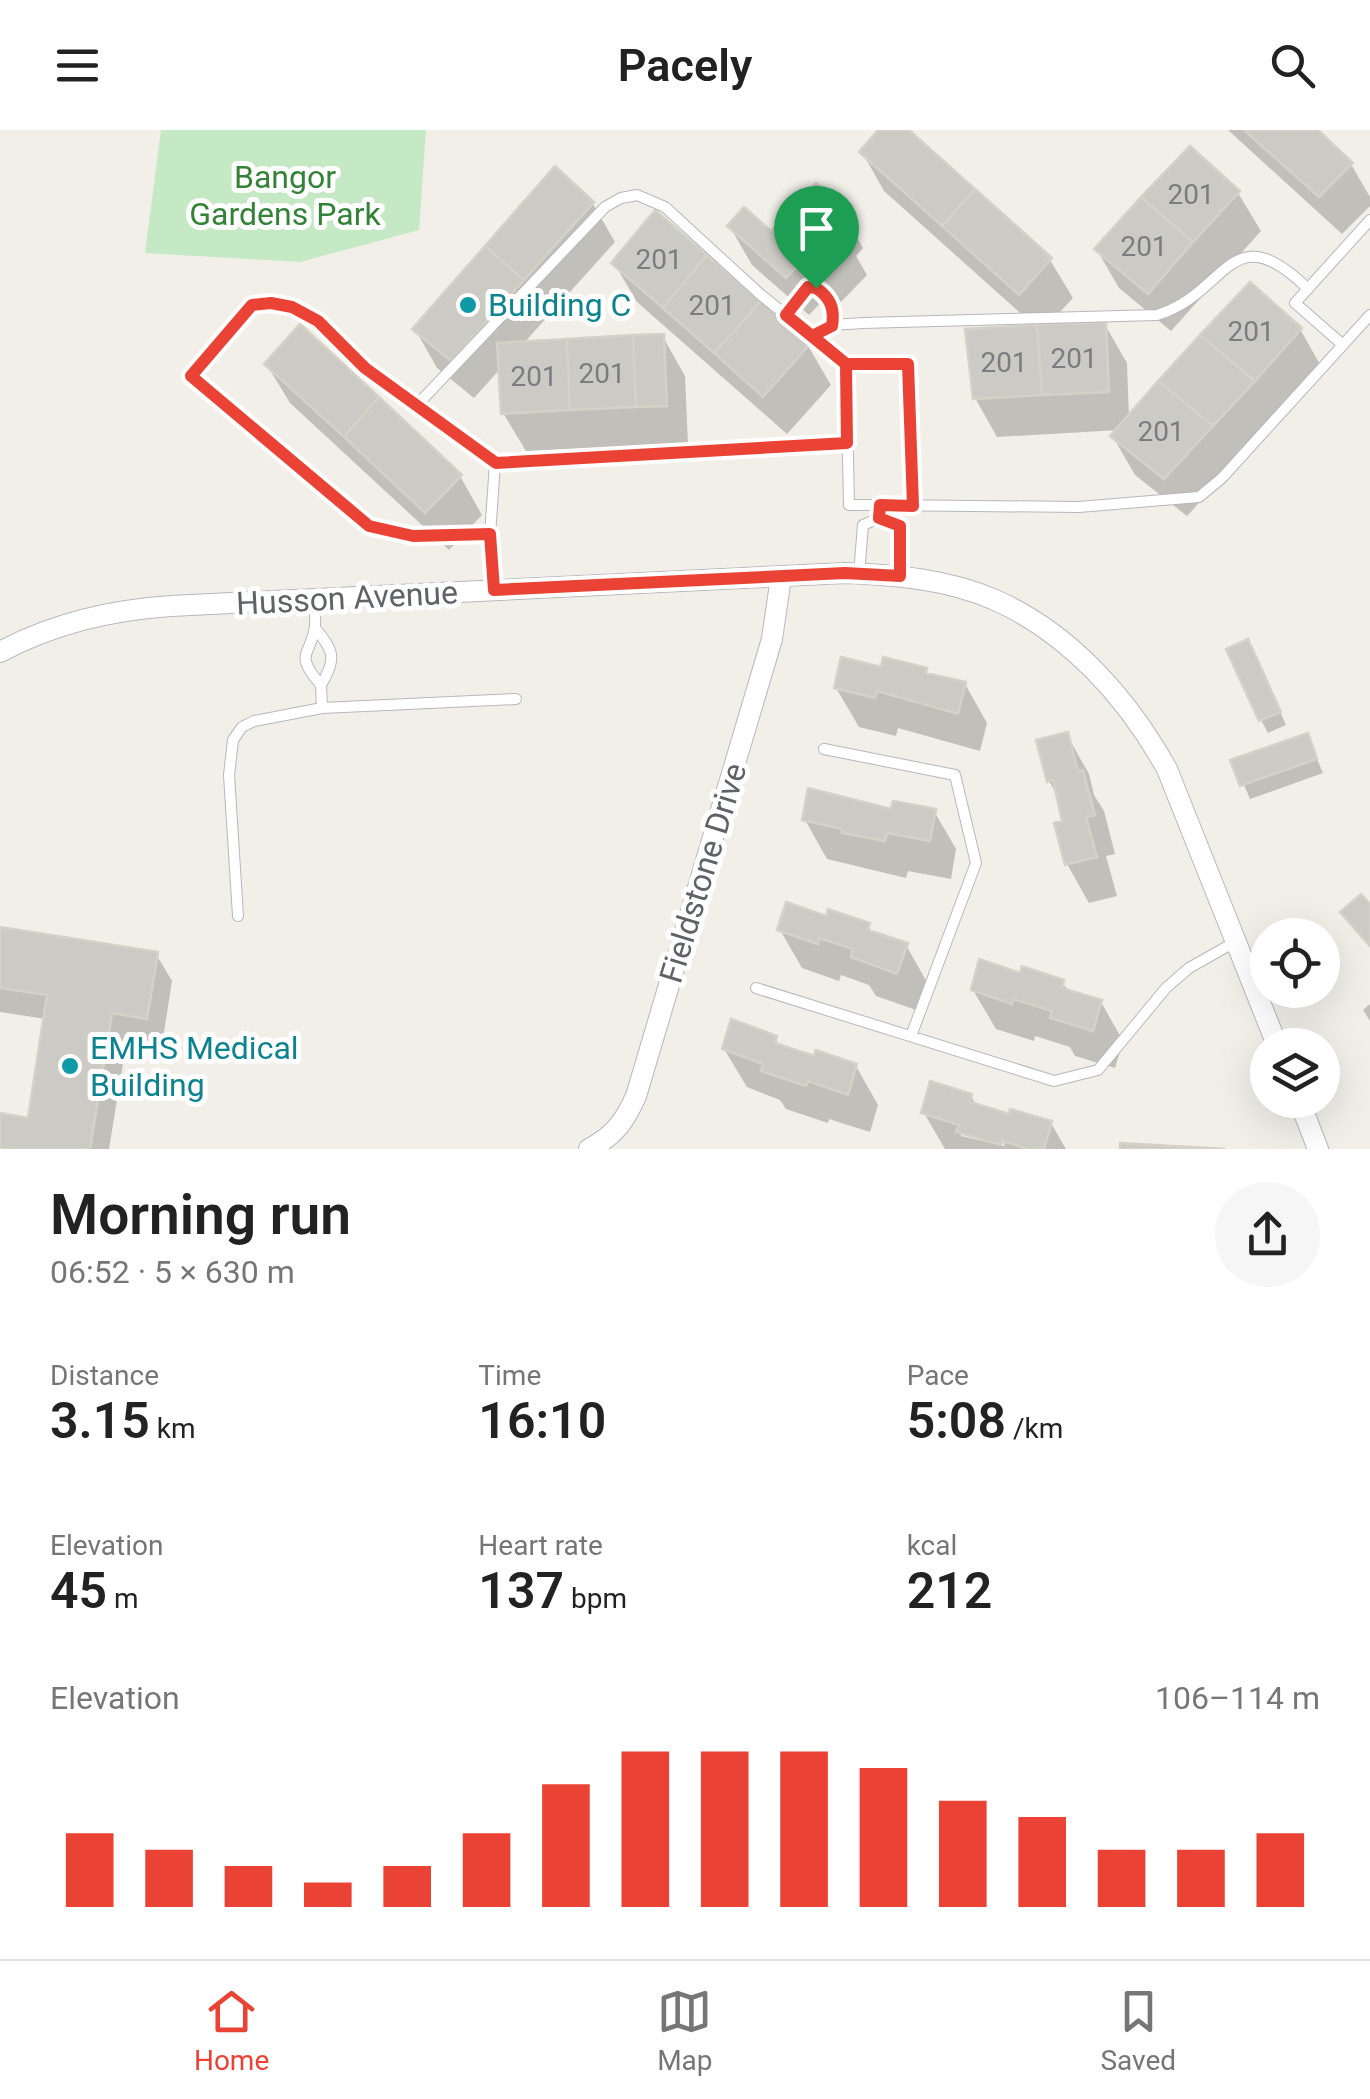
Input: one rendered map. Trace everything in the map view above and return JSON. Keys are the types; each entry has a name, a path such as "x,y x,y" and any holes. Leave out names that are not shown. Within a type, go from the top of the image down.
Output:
{"street":[{"name":"Husson Avenue","path":"0,652 28,637 118,609 860,574 900,576 994,600 1073,650 1112,688 1150,738 1168,769 1270,1028"},
{"name":"Fieldstone Drive","path":"590,1149 607,1140 625,1121 636,1096 772,639 781,577"},
{"path":"1305,1118 1318,1149"}],"lane":[{"path":"418,404 605,208 620,198 637,195 665,207 846,364 908,364 913,506"},
{"path":"1343,345 1295,302 1370,220"},
{"path":"812,336 832,326 1158,314 1194,298 1219,273 1248,255 1284,266 1308,289"},
{"path":"786,315 808,287 816,288 827,295 832,306 832,326"},
{"path":"490,534 413,536 369,526 191,376 252,305 271,303 292,307 318,321 365,368 496,463 847,443"},
{"path":"846,364 849,505 1080,507 1200,497 1222,478 1370,315"},
{"path":"494,590 490,534 496,463"},
{"path":"879,518 880,505"},
{"path":"860,574 863,525 879,518 900,526 900,576"},
{"path":"313,599 315,628 306,647 307,669 321,686"},
{"path":"315,628 330,647 332,668 321,686 322,708"},
{"path":"238,916 229,776 233,740 242,727 254,721 322,708 516,699"},
{"path":"824,749 955,775 976,863 911,1036"},
{"path":"756,988 1054,1081 1098,1070 1166,988 1189,968 1236,942"}],"green space":[{"name":"Bangor Gardens Park","path":"161,130 426,130 419,230 300,262 145,253"}],"building":[{"path":"878,130 909,130 975,189 942,226 859,152"},
{"path":"1244,130 1318,130 1353,163 1319,197"},
{"path":"1190,146 1240,191 1193,242 1141,197"},
{"path":"555,166 594,202 524,280 485,246"},
{"path":"816,183 843,208 831,221 846,235 818,265 808,255 786,278 727,226 744,207 771,231"},
{"path":"975,189 1052,258 1019,295 942,226"},
{"path":"1141,197 1193,242 1148,294 1094,249"},
{"path":"655,210 707,255 663,308 611,263"},
{"name":"Building C","path":"485,246 524,280 451,361 412,329"},
{"path":"707,255 761,301 714,353 663,308"},
{"path":"1250,282 1302,328 1255,381 1200,335"},
{"path":"761,301 810,344 763,397 714,353"},
{"path":"1106,322 1109,392 1042,395 1037,325"},
{"path":"300,324 379,397 344,437 264,364"},
{"path":"1037,325 1042,395 973,399 965,329"},
{"path":"664,334 667,406 636,407 633,335"},
{"path":"633,335 636,407 570,410 567,339"},
{"path":"1200,335 1255,381 1213,426 1158,381"},
{"path":"567,339 570,410 501,414 497,343"},
{"path":"1158,381 1213,426 1164,479 1110,436"},
{"path":"379,397 462,475 425,513 344,437"},
{"path":"1248,639 1281,712 1259,721 1226,649"},
{"path":"841,657 881,667 883,657 966,682 958,714 877,691 875,698 834,688"},
{"path":"1068,732 1095,815 1086,817 1097,857 1065,865 1054,823 1062,821 1053,780 1047,782 1036,740"},
{"path":"1308,733 1317,759 1240,786 1230,760"},
{"path":"808,788 891,809 893,801 936,809 930,841 887,833 885,841 802,820"},
{"path":"1361,894 1370,904 1370,946 1340,912"},
{"path":"786,902 826,916 828,909 870,923 868,930 908,943 897,974 851,957 853,949 819,938 818,944 777,930"},
{"name":"EMHS Medical Building","path":"0,927 158,952 147,1019 112,1013 90,1149 0,1149 0,1113 28,1118 47,995 0,988"},
{"path":"979,959 1020,973 1022,966 1064,980 1062,988 1102,1000 1093,1031 1050,1018 1052,1011 1013,999 1012,1004 971,990"},
{"path":"731,1019 777,1036 775,1043 814,1056 816,1050 857,1064 848,1095 761,1071 763,1064 722,1049"},
{"path":"930,1081 972,1094 970,1102 1052,1121 1044,1149 1028,1149 1003,1141 1001,1145 956,1132 959,1125 921,1113"},
{"path":"1120,1143 1225,1149 1120,1149"}],"place":[{"name":"Building C","path":"468,305"},
{"name":"EMHS Medical Building","path":"70,1066"}],"route":[{"path":"816,288 808,287 800,294 786,315 846,364 908,364 913,506 880,505 879,518 900,526 900,576 845,573 494,590 490,534 413,536 369,526 191,376 252,305 271,303 292,307 318,321 365,368 496,463 847,443 846,364 812,336 832,326 834,318 827,295 816,288"}]}
